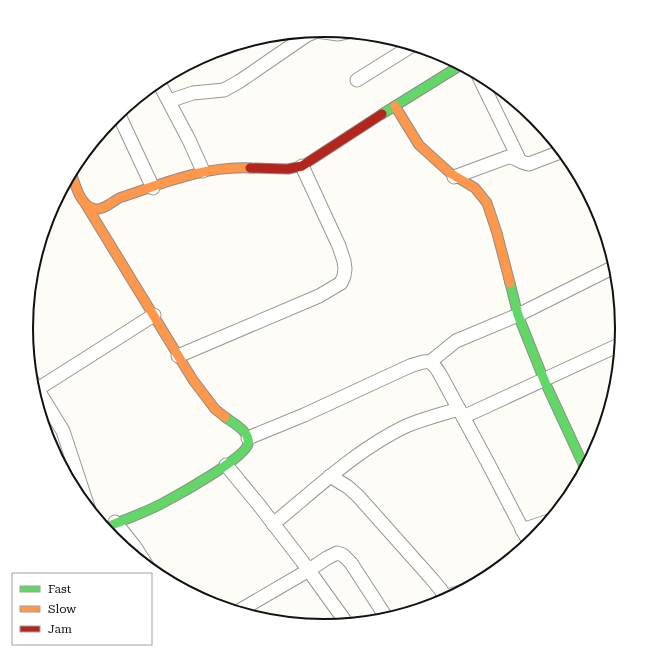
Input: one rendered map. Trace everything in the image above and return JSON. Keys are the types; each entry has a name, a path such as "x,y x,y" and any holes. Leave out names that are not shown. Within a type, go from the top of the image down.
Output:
{"street":[{"path":"169,101 193,93 213,92 229,87 302,38"},
{"path":"357,80 407,49"},
{"path":"86,205 93,209 101,209 117,199 203,171 234,168 288,169 302,166 456,69"},
{"path":"482,84 520,161"},
{"path":"161,87 203,171"},
{"path":"395,106 419,145 454,177 468,183 487,203 497,233 518,315 544,380 583,463"},
{"path":"121,119 153,188"},
{"path":"454,177 508,157 514,157 524,164 529,164 557,153"},
{"path":"178,356 319,296 341,283 345,269 339,246 302,166"},
{"path":"74,180 80,195 193,380 215,409 244,432 248,438 248,444 245,449 226,466 164,503 110,525 135,546 141,555"},
{"path":"430,362 456,341 518,315 609,269"},
{"path":"39,383 154,315"},
{"path":"273,524 344,464 388,436 407,426 423,420 461,413 544,380 615,347"},
{"path":"248,438 304,415 410,366 423,362 430,362 435,366 461,413 527,539"},
{"path":"42,398 63,431 83,491"},
{"path":"226,466 309,570 344,619"},
{"path":"330,476 348,487 358,496 431,578 443,595"},
{"path":"522,530 542,523"},
{"path":"243,608 337,553 342,555 357,572 384,613"}],"traffic: fast":[{"path":"382,114 456,68"},
{"path":"510,283 518,315 544,380 583,463"},
{"path":"109,526 149,510 171,499 196,485 236,458 248,444 247,436 241,428 225,417"}],"traffic: slow":[{"path":"395,106 419,145 450,173 475,188 487,203 497,233 510,283"},
{"path":"74,180 84,202 92,208 100,209 122,197 185,176 233,168 250,168"},
{"path":"86,205 193,380 215,409 225,417"}],"traffic: jam":[{"path":"250,168 288,169 302,166 382,114"}]}
